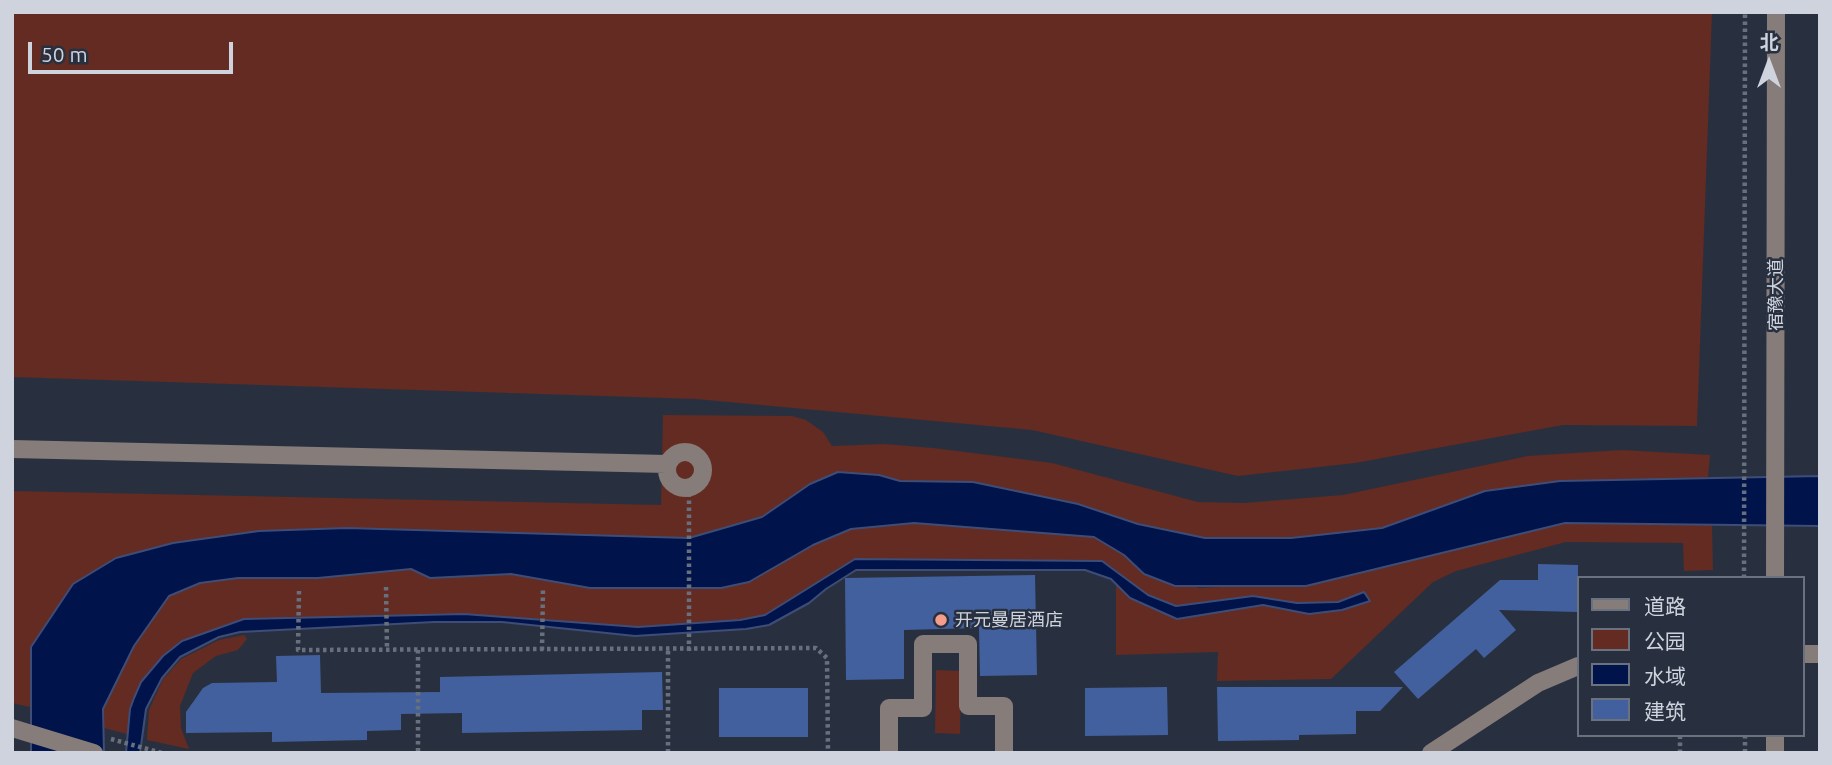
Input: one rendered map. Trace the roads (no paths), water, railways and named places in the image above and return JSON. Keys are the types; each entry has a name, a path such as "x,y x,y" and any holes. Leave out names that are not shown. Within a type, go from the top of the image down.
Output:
{"street":[{"name":"宿豫大道","path":"1775,576 1776,12"},
{"path":"12,449 667,464"},
{"path":"684,451 699,458 703,475 696,485 690,487 672,482 667,464 674,455 684,451"},
{"path":"889,753 889,708 923,708 923,644 968,644 968,706 1004,706 1004,753"},
{"path":"1430,753 1538,683 1576,667"},
{"path":"12,728 94,753"}],"water":[{"path":"838,472 879,475 900,481 973,482 1078,504 1138,524 1205,538 1291,538 1382,528 1485,491 1560,481 1820,476 1820,526 1565,523 1306,586 1175,586 1144,574 1124,555 1094,537 914,523 851,529 813,545 749,582 721,588 590,588 511,574 430,578 411,569 318,578 238,578 200,583 169,596 134,646 103,709 104,753 31,753 31,647 73,584 116,558 173,543 259,531 347,528 689,538 762,517 810,484"},
{"path":"855,559 1102,561 1148,595 1176,606 1253,596 1297,603 1338,602 1364,592 1370,601 1342,610 1309,614 1263,605 1177,619 1130,598 1111,579 1085,570 856,570 809,603 769,625 746,629 635,636 502,622 434,622 240,632 219,637 180,657 162,678 146,709 140,753 126,753 130,709 134,698 141,682 163,656 182,641 244,619 464,614 638,627 740,620 765,615"}],"place":[{"name":"开元曼居酒店","path":"941,620"}]}
